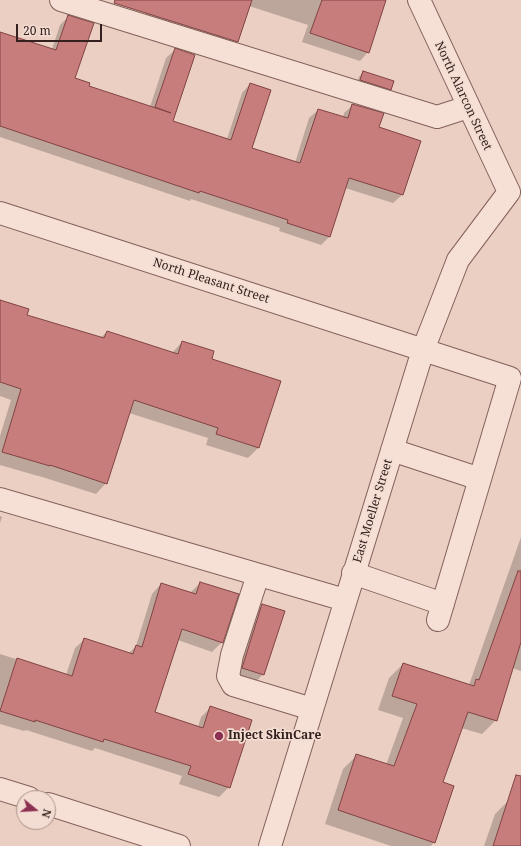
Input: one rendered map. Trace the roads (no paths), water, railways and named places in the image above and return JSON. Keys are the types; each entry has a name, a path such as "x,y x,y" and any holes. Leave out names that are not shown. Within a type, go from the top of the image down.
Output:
{"street":[{"path":"61,0 437,117 468,107"},
{"name":"North Alarcon Street","path":"419,0 468,107 515,190"},
{"name":"East Moeller Street","path":"270,846 423,350 458,260 515,190"},
{"name":"North Pleasant Street","path":"0,213 423,350 516,375"},
{"path":"353,573 441,612 480,479 516,375"},
{"path":"392,450 480,479"},
{"path":"0,499 345,600"},
{"path":"258,575 232,655 228,676 233,685 312,709"},
{"path":"0,789 16,794"},
{"path":"56,807 179,846"}],"place":[{"name":"Inject SkinCare","path":"219,736"}]}
